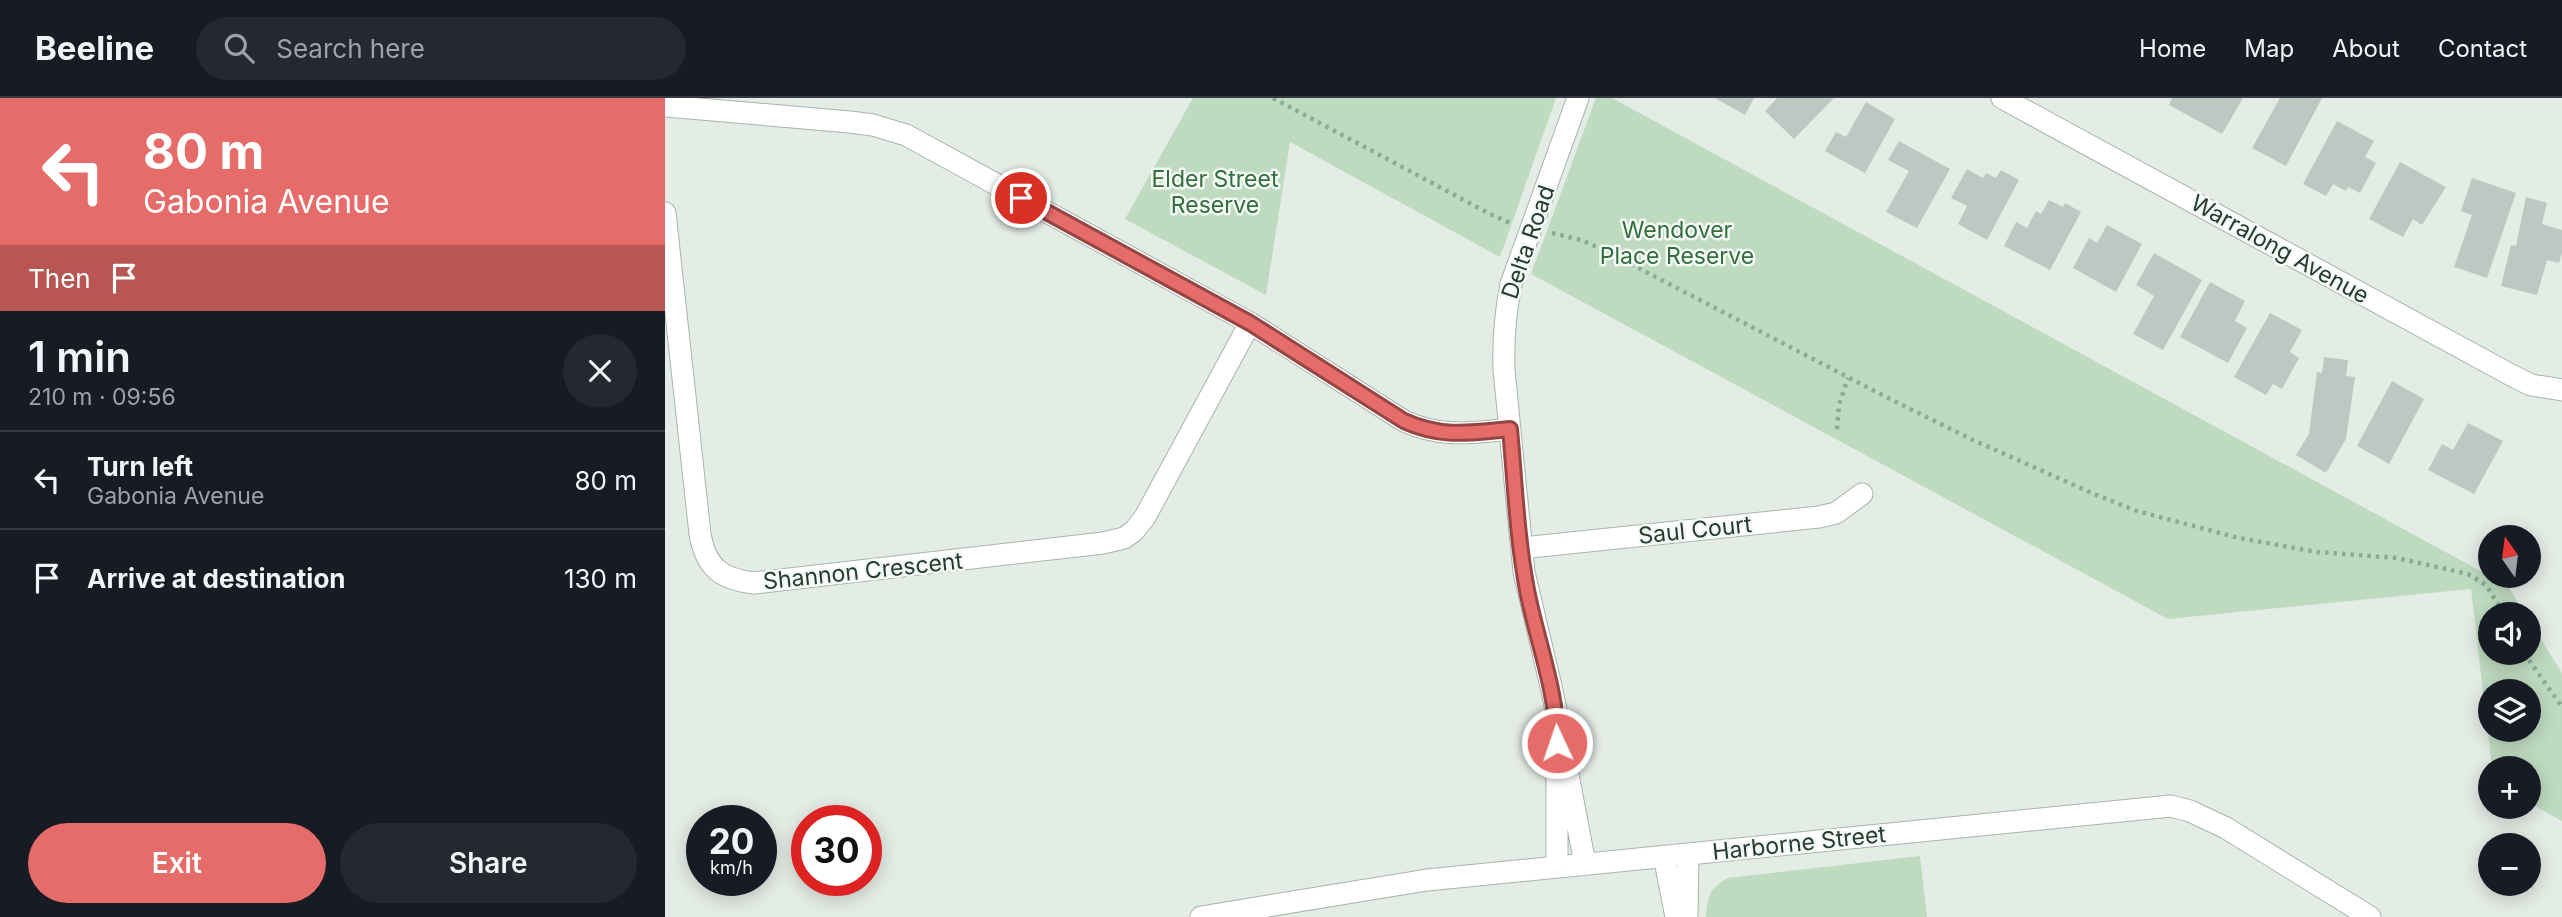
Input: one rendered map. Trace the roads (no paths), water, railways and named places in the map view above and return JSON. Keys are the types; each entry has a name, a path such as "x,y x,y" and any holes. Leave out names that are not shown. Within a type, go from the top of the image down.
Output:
{"street":[{"name":"Delta Road","path":"1578,98 1511,284 1505,315 1504,370 1528,593 1547,667 1585,864"},
{"name":"Warralong Avenue","path":"2002,98 2511,375 2539,387 2562,390"},
{"path":"665,106 850,122 906,135 1250,323 1404,421 1423,429 1467,433 1510,429"},
{"name":"Shannon Crescent","path":"665,213 700,534 708,561 720,574 735,581 754,583 1060,549 1123,538 1134,531 1145,517 1250,323"},
{"name":"Saul Court","path":"1522,548 1819,517 1836,513 1862,495"},
{"name":"Delta Road","path":"1557,720 1557,866"},
{"name":"Harborne Street","path":"1201,917 1378,887 1557,866 2171,806 2190,811 2226,828 2370,917"},
{"path":"1687,917 1688,854"},
{"path":"1664,856 1676,917"}],"park label":[{"name":"Elder Street Reserve","path":"1215,192"},
{"name":"Wendover Place Reserve","path":"1677,243"}]}
